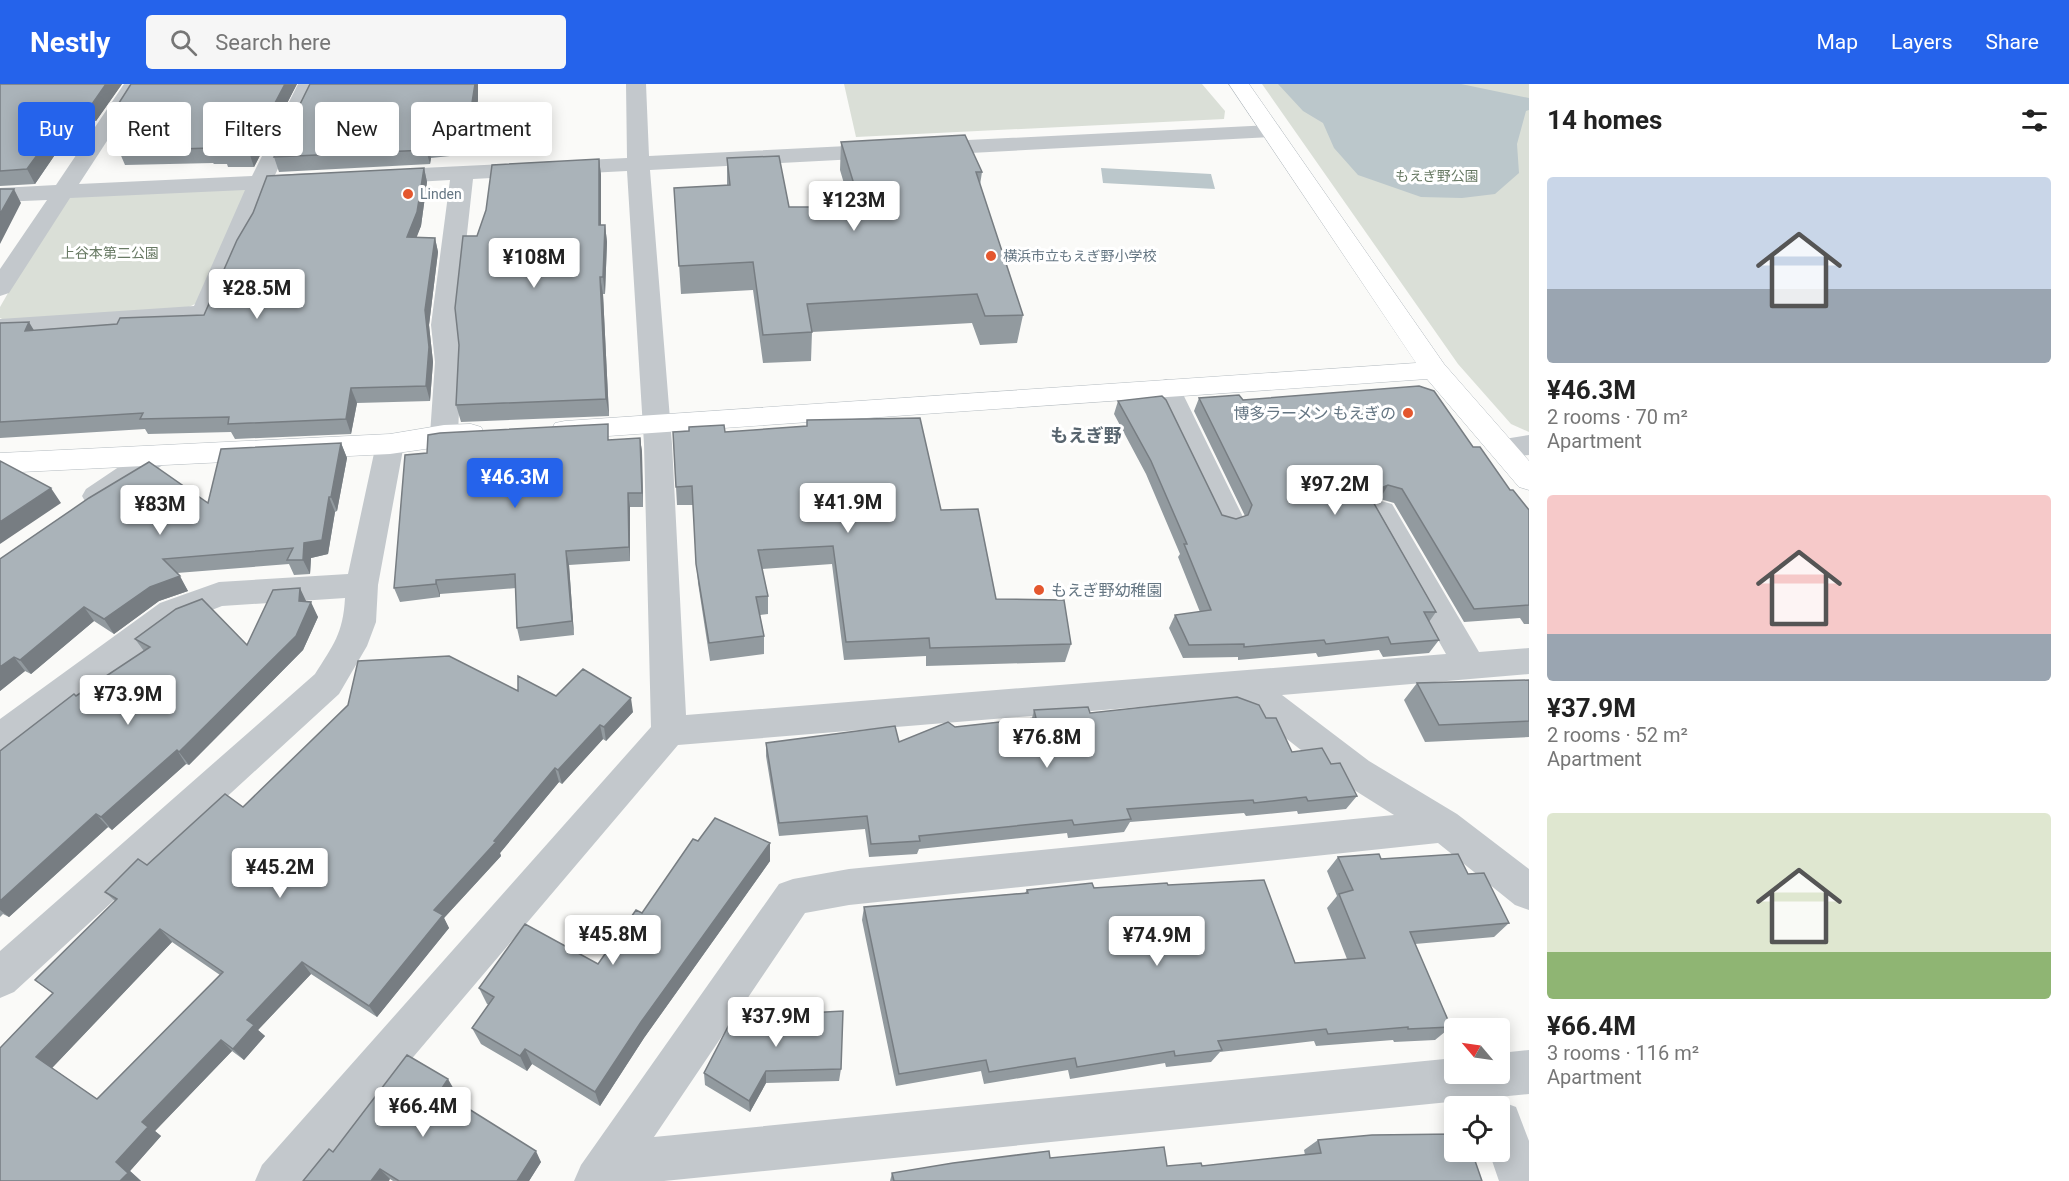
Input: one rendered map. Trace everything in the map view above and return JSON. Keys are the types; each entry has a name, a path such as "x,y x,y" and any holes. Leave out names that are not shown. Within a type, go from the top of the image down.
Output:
{"street":[{"path":"0,288 134,84"},
{"path":"0,327 186,316 205,311 260,183 308,84"},
{"path":"278,1181 669,731 657,425 638,162 636,84"},
{"path":"1239,84 1434,370 1515,447 1529,480"},
{"path":"355,178 1271,131"},
{"path":"444,435 448,362 444,325 462,172"},
{"path":"0,195 331,179"},
{"path":"537,431 657,425 1434,370"},
{"path":"1166,388 1229,519"},
{"path":"0,463 390,444 444,435 502,433"},
{"path":"0,978 327,684 350,646 360,622 362,585 390,444"},
{"path":"79,509 157,455"},
{"path":"1381,512 1470,666"},
{"path":"0,738 172,612 219,594 362,585"},
{"path":"669,731 1241,683 1529,662"},
{"path":"1241,683 1356,772 1444,826 1529,892"},
{"path":"603,1172 793,897 849,887 1444,826"},
{"path":"603,1172 1488,1092 1529,1072"},
{"path":"1510,1151 1521,1181"}],"green space":[{"path":"844,84 1202,84 1225,111 1224,119 856,137"},
{"name":"もえぎ野公園","path":"1262,84 1529,84 1529,432 1511,424 1458,364"},
{"name":"上谷本第二公園","path":"257,188 201,301 183,310 7,321 0,318 0,307 66,192"}],"shaded area":[{"path":"1278,84 1461,84 1529,98 1529,110 1526,111 1517,144 1519,173 1495,194 1462,198 1421,197 1358,175 1334,148 1323,123 1303,111"},
{"path":"1101,168 1211,174 1215,189 1103,183"}],"building":[{"path":"0,84 106,84 93,102 18,102 18,156 36,156 27,169 0,171"},
{"path":"131,84 285,84 275,102 203,102 203,148 191,149 191,102 120,102"},
{"path":"310,84 475,84 472,102 411,102 411,151 399,151 399,102 315,102 315,155 303,156 303,102 301,102"},
{"path":"965,135 982,172 976,172 1023,315 985,316 977,294 807,304 812,332 763,335 753,262 679,266 674,188 730,185 727,158 779,156 789,207 861,207 841,142"},
{"path":"599,159 599,225 605,225 603,277 600,277 606,399 456,405 459,345 455,308 463,236 477,236 486,210 492,165"},
{"path":"424,168 417,212 407,237 435,238 425,310 429,347 426,386 351,388 346,419 228,424 229,417 140,419 143,413 0,422 0,323 29,322 25,331 117,324 120,318 204,315 237,240 253,213 267,176"},
{"path":"0,189 14,189 0,214"},
{"path":"1419,386 1434,391 1473,447 1480,447 1510,490 1513,490 1529,510 1529,605 1474,609 1402,489 1388,485 1376,490 1372,500 1436,612 1424,612 1439,640 1391,644 1388,637 1326,644 1324,640 1244,647 1244,644 1189,645 1175,615 1211,610 1184,544 1187,544 1151,461 1118,401 1162,396 1166,400 1222,515 1236,519 1248,515 1252,505 1199,398 1239,395 1243,400"},
{"path":"920,418 941,510 978,509 996,599 1064,600 1071,644 930,648 929,638 846,642 833,546 758,550 768,596 756,597 764,636 709,643 696,564 692,486 676,487 673,432 689,431 689,427 724,425 725,432 807,426 807,420"},
{"path":"608,424 608,440 640,438 642,493 628,493 629,547 566,551 572,621 517,628 515,574 436,580 436,584 394,588 405,455 427,453 428,435"},
{"path":"341,443 322,540 304,543 303,560 287,560 293,548 163,559 180,576 150,587 104,619 84,607 20,660 14,657 0,667 0,559 89,498 149,462 208,503 221,449"},
{"path":"0,461 51,488 0,522"},
{"path":"300,588 299,601 311,602 296,636 179,752 177,750 101,817 96,814 0,901 0,751 74,694 76,696 150,647 135,639 176,609 202,599 247,645 273,590"},
{"path":"449,656 518,691 518,676 556,696 583,669 631,698 604,727 600,725 558,770 555,768 494,841 496,842 434,910 443,915 369,1006 302,962 247,1020 254,1025 233,1049 221,1040 142,1122 148,1127 116,1162 128,1173 120,1181 0,1181 0,1048 53,993 35,980 117,899 105,892 138,859 147,865 225,794 243,807 348,705 358,661","holes":["160,929 223,972 97,1099 36,1057"]},
{"path":"1529,680 1529,721 1439,725 1417,683"},
{"path":"1237,697 1259,705 1266,718 1276,718 1292,752 1322,748 1331,764 1340,763 1357,796 1308,801 1306,797 1254,803 1253,800 1127,809 1131,819 1074,825 1072,820 919,836 920,841 871,844 867,816 779,823 766,743 895,726 899,742 948,722 955,727 1036,718 1034,710 1088,707 1090,713"},
{"path":"715,818 770,843 641,1022 595,1092 525,1049 520,1056 472,1028 494,997 479,988 525,924 598,964 636,910 642,913 693,839 698,841"},
{"path":"1379,854 1381,859 1458,854 1468,874 1484,873 1509,923 1410,932 1447,1018 1444,1018 1444,1027 1408,1029 1408,1027 1328,1034 1326,1029 1218,1041 1222,1050 1175,1056 1174,1051 1077,1067 1075,1058 989,1072 986,1060 899,1074 864,907 1028,893 1027,890 1092,883 1094,888 1264,880 1295,963 1365,958 1339,894 1353,890 1338,857"},
{"path":"843,1011 841,1069 766,1071 749,1101 704,1073 733,1017"},
{"path":"407,1055 448,1079 440,1091 536,1151 517,1181 399,1181 380,1169 371,1181 303,1181 329,1149 333,1152"},
{"path":"1444,1134 1444,1162 1475,1162 1482,1181 894,1181 892,1173 1049,1151 1050,1158 1164,1147 1167,1166 1201,1163 1202,1166 1321,1153 1318,1140 1372,1135"}],"place":[{"name":"Linden","path":"408,194"},
{"name":"横浜市立もえぎ野小学校","path":"991,256"},
{"name":"博多ラーメン もえぎの","path":"1408,413"},
{"name":"もえぎ野幼稚園","path":"1039,590"}],"district":[{"name":"もえぎ野","path":"1086,436"}]}
